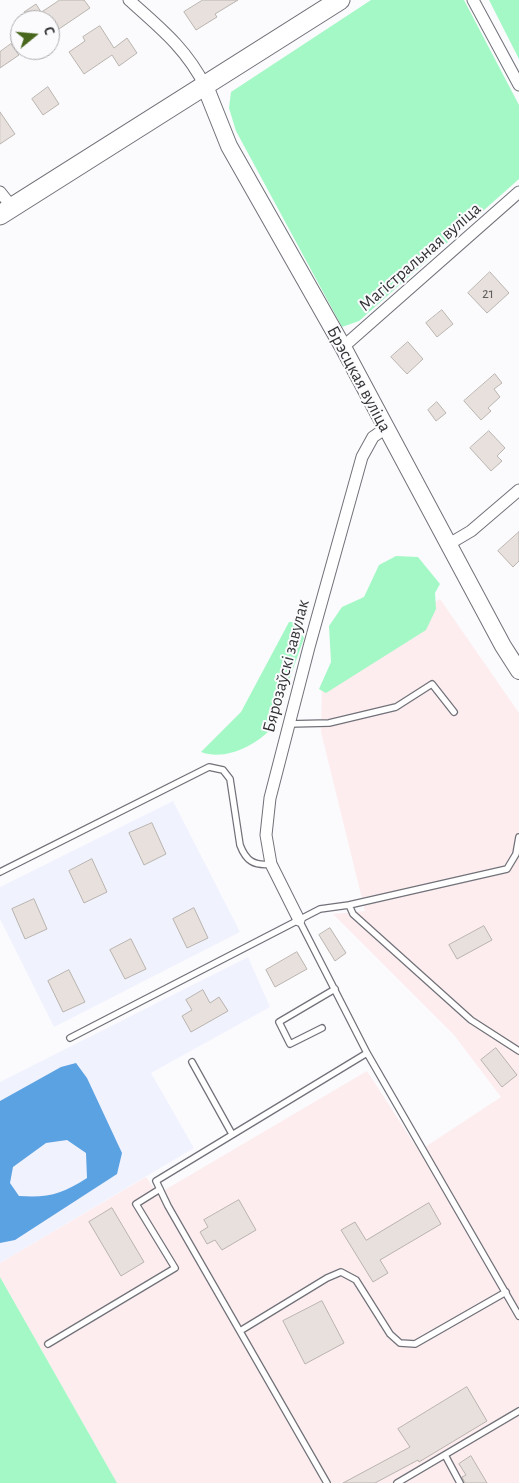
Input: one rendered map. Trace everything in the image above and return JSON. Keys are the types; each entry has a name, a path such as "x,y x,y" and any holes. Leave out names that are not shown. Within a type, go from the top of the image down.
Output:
{"main road":[{"path":"6,211 340,0"}],"street":[{"path":"129,0 177,43 197,70 205,86"},
{"path":"473,0 519,85"},
{"name":"Брэсцкая вуліца","path":"205,86 229,146 343,347 503,646 519,671"},
{"path":"0,192 6,211"},
{"name":"Магістральная вуліца","path":"343,347 519,192"},
{"name":"Бярозаўскі завулак","path":"299,920 271,864 266,835 270,798 288,724 362,458 373,436 386,428"},
{"path":"449,544 472,531 519,490"}],"lane":[{"path":"288,724 329,723 396,707 432,684 454,712"},
{"path":"0,872 208,767 223,770 230,779 243,854 250,862 258,866 271,864"},
{"path":"70,1038 320,909 349,905 507,869 516,854 519,837"},
{"path":"349,905 353,914 471,1020 519,1051"},
{"path":"299,920 367,1053 519,1316"},
{"path":"322,1028 290,1044 278,1022 335,989"},
{"path":"327,1483 156,1181 367,1053"},
{"path":"192,1062 232,1134"},
{"path":"48,1344 175,1268 136,1204 160,1189"},
{"path":"240,1331 327,1278 341,1272 356,1280 390,1334 400,1343 415,1344 506,1292"},
{"path":"397,1483 519,1411"},
{"path":"445,1455 460,1483"}],"shaded area":[{"path":"440,599 519,713 519,1483 117,1483 0,1277 0,1263 146,1177 158,1194 367,1071 419,1151 501,1097 454,1035 333,914 365,911 321,732 322,682 390,632"},
{"path":"173,801 240,932 54,1027 0,919 0,887"},
{"path":"248,957 270,1007 151,1073 194,1148 0,1263 0,1082"}],"green space":[{"path":"371,0 464,0 519,105 519,179 359,321 342,327 236,131 229,108 231,92"},
{"path":"489,0 519,0 519,59"},
{"path":"396,556 418,557 440,584 435,593 436,609 426,630 326,693 319,689 331,662 329,626 342,607 364,597 379,565"},
{"path":"289,622 295,622 304,638 272,728 257,741 239,750 220,755 201,752 241,712"},
{"path":"0,1277 117,1483 0,1483"}],"water":[{"path":"76,1063 87,1078 122,1153 117,1174 15,1240 0,1243 0,1101 61,1067","holes":["67,1140 86,1153 87,1178 55,1194 19,1196 10,1183 13,1167 46,1143"]}],"building":[{"path":"60,0 84,0 90,8 60,28 60,10 44,10"},
{"path":"203,0 238,0 215,14 217,17 196,30 184,12"},
{"path":"36,4 40,10 27,10"},
{"path":"100,26 114,48 127,38 137,53 119,66 112,55 84,74 69,52 85,41 83,37"},
{"path":"10,45 10,60 12,60 0,68 0,52"},
{"path":"48,87 59,104 43,115 32,99"},
{"path":"0,112 15,134 0,144"},
{"path":"490,272 509,293 487,313 468,293"},
{"path":"442,310 453,324 437,337 426,323"},
{"path":"408,342 423,359 407,374 391,357"},
{"path":"495,374 502,383 494,389 500,397 488,408 491,411 481,420 464,401"},
{"path":"437,402 446,413 436,421 428,410"},
{"path":"489,431 505,448 497,456 502,461 491,471 470,448"},
{"path":"519,532 519,561 513,567 498,551"},
{"path":"152,823 166,854 144,865 129,833"},
{"path":"92,859 107,892 84,903 69,871"},
{"path":"34,899 47,929 25,939 12,909"},
{"path":"194,908 208,938 187,948 173,919"},
{"path":"484,926 492,940 457,959 449,945"},
{"path":"330,928 346,953 335,961 319,935"},
{"path":"131,939 146,969 125,979 110,950"},
{"path":"297,952 307,969 275,987 266,970"},
{"path":"69,970 85,1002 63,1012 48,981"},
{"path":"203,990 210,1003 219,997 228,1011 191,1032 182,1016 192,1010 186,1000"},
{"path":"496,1048 517,1075 502,1087 481,1060"},
{"path":"239,1200 256,1230 222,1250 215,1240 207,1244 200,1232 208,1227 204,1220"},
{"path":"429,1203 441,1224 380,1260 388,1273 373,1282 341,1230 355,1222 366,1240"},
{"path":"112,1208 144,1262 121,1276 89,1222"},
{"path":"322,1301 344,1343 305,1364 283,1321"},
{"path":"467,1387 487,1421 419,1462 418,1460 375,1483 343,1483 410,1447 398,1429"},
{"path":"471,1456 487,1483 465,1483 462,1477 466,1475 459,1464"}]}
